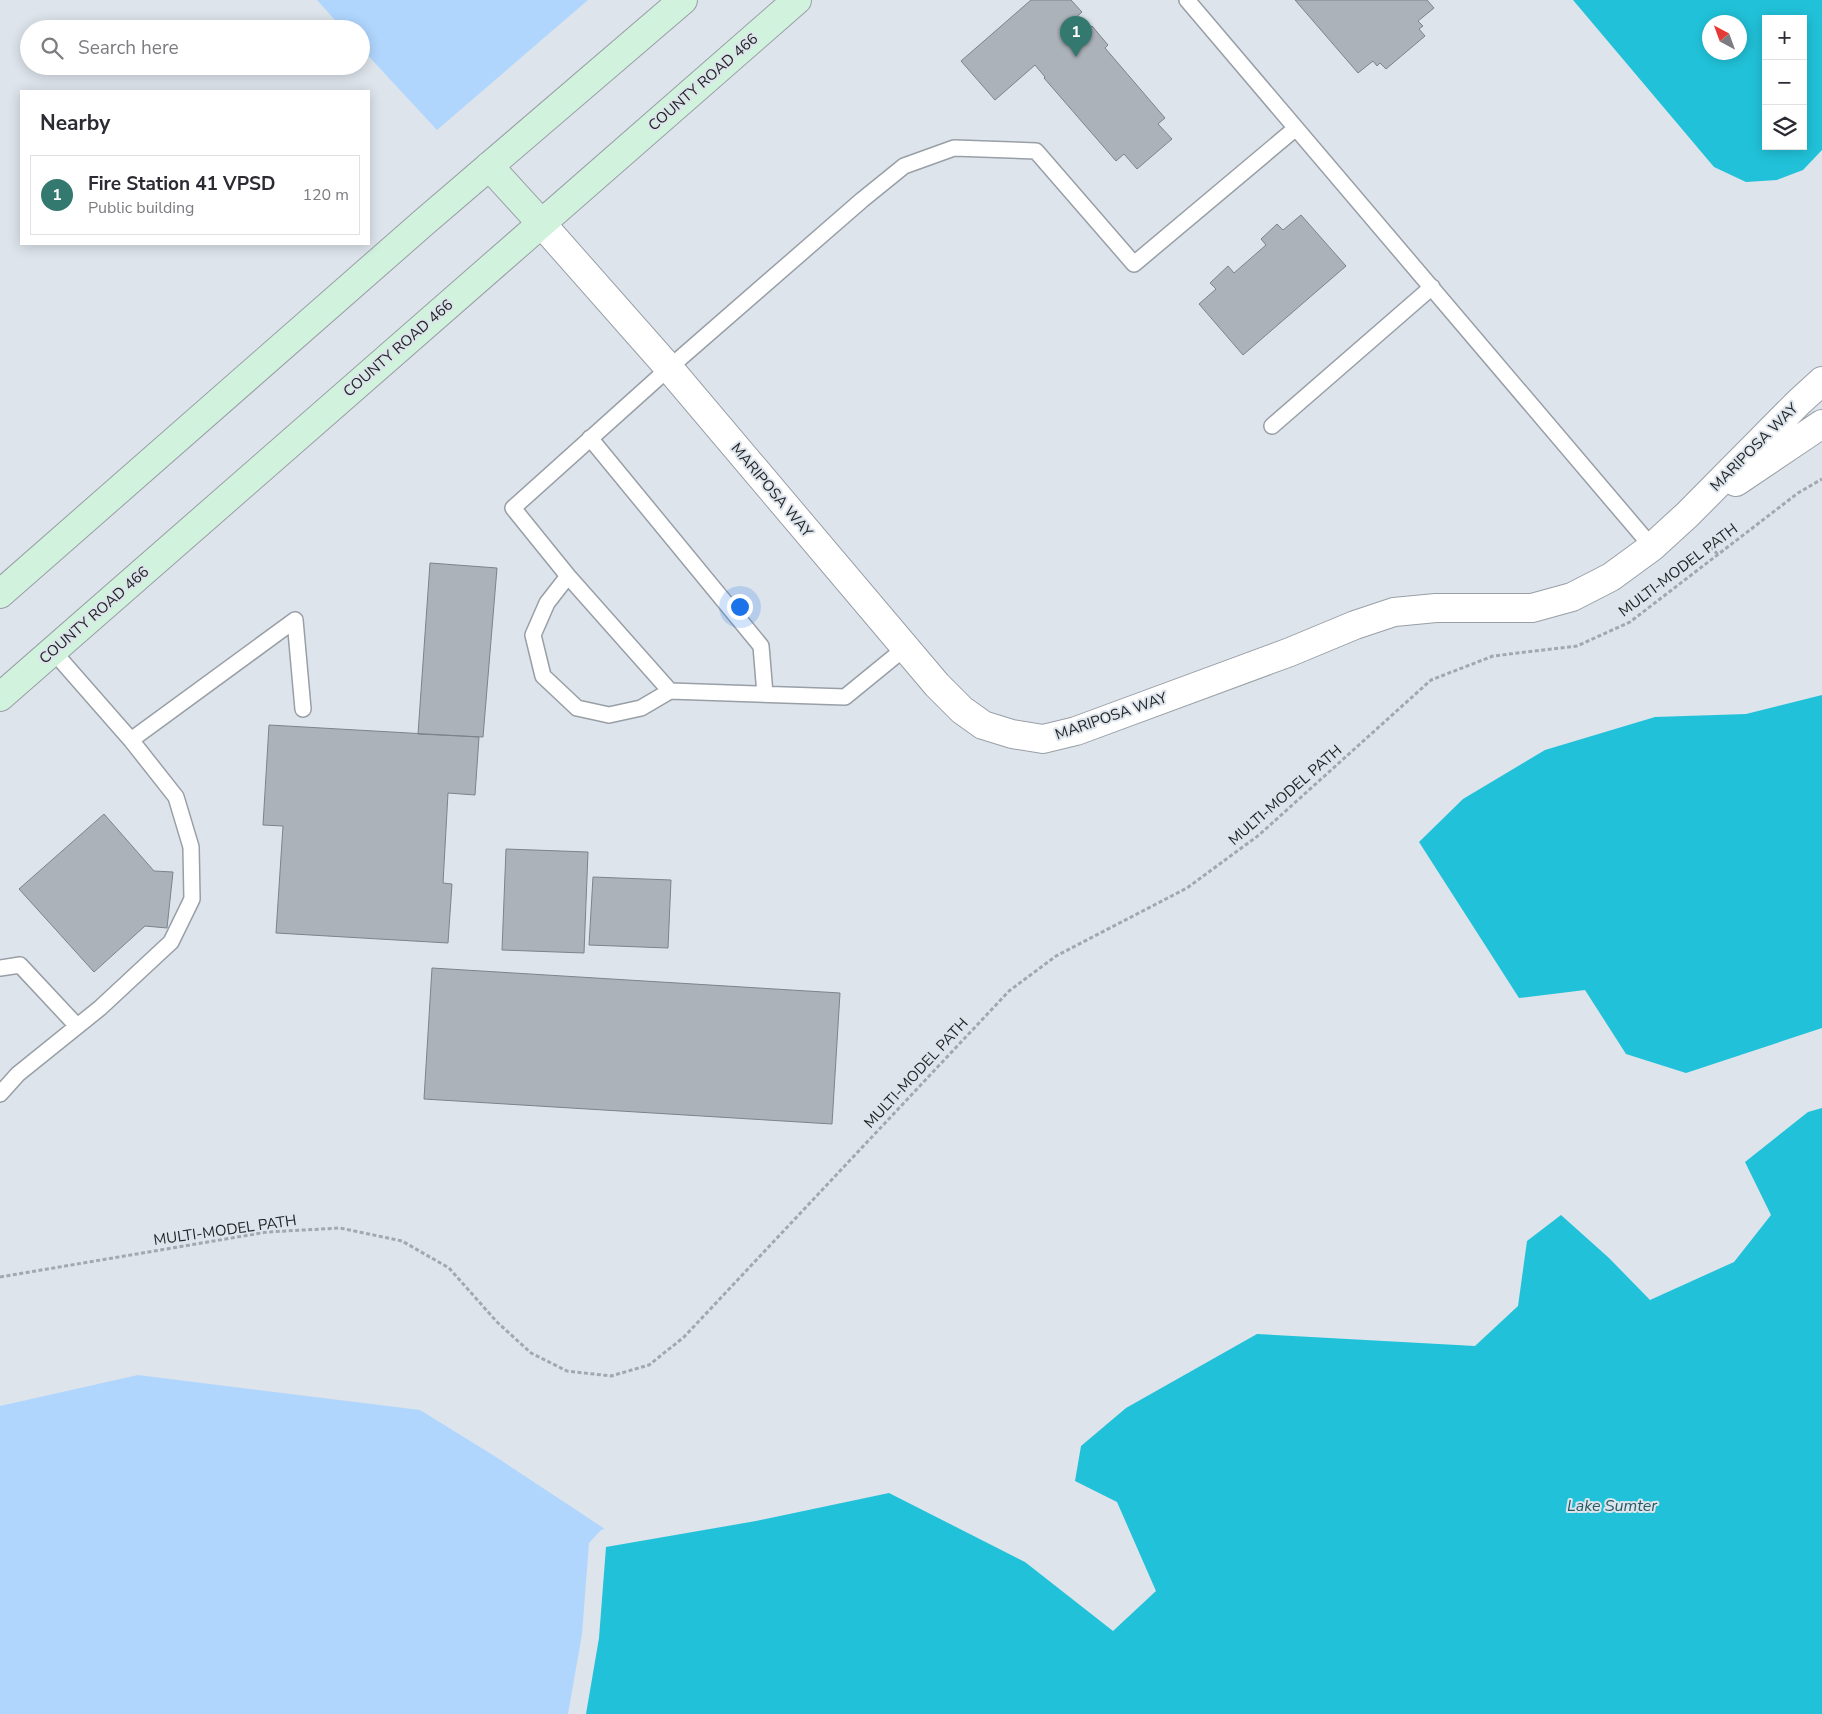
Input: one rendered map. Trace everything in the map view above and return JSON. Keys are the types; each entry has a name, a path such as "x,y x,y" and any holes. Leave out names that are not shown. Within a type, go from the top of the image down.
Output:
{"main road":[{"path":"0,594 489,166 683,0"},
{"name":"COUNTY ROAD 466","path":"0,698 540,223 797,0"},
{"path":"489,166 540,223"}],"street":[{"name":"MARIPOSA WAY","path":"540,223 669,368 937,685 962,710 983,725 1012,734 1043,739 1076,731 1394,612 1436,608 1532,608 1572,597 1610,577 1652,547 1687,515 1822,381"},
{"name":"MARIPOSA WAY","path":"1687,515 1822,424"}],"lane":[{"path":"1187,0 1652,547"},
{"path":"670,691 568,576 513,508 590,438 862,200 904,166 954,148 1036,151 1134,264 1296,128"},
{"path":"1272,426 1432,287"},
{"path":"590,438 761,646 765,694"},
{"path":"568,576 547,603 533,635 543,676 577,708 609,715 641,708 670,691 845,697 905,648"},
{"path":"131,740 295,620 303,709"},
{"path":"0,1094 18,1074 100,1008 171,942 192,899 191,847 176,798 131,740 53,651"},
{"path":"0,968 20,965 77,1026"}],"path":[{"name":"MULTI-MODEL PATH","path":"0,1277 268,1232 340,1228 402,1241 449,1268 497,1322 531,1353 567,1371 611,1376 649,1365 684,1337 1009,991 1056,956 1187,888 1243,847 1259,835 1431,680 1493,656 1577,646 1630,622 1798,493 1822,479"}],"shaded area":[{"path":"317,0 588,0 437,130 370,58 370,20 335,20"},
{"path":"138,1375 420,1410 496,1457 605,1529 601,1530 589,1543 582,1634 568,1714 0,1714 0,1406"}],"water":[{"path":"1573,0 1822,0 1822,150 1803,170 1777,180 1746,182 1714,167"},
{"path":"1822,695 1822,1028 1686,1073 1626,1054 1585,990 1519,998 1419,842 1463,799 1545,750 1655,717 1746,714"},
{"name":"Lake Sumter","path":"1822,1108 1822,1714 586,1714 599,1638 606,1547 756,1521 889,1493 1025,1562 1113,1631 1156,1591 1117,1502 1075,1481 1081,1446 1126,1408 1257,1334 1475,1346 1518,1306 1527,1241 1561,1215 1609,1258 1650,1300 1734,1262 1771,1215 1745,1162 1808,1112"}],"building":[{"path":"1031,0 1071,0 1082,12 1064,28 1075,41 1092,26 1108,45 1105,48 1165,118 1158,124 1172,139 1137,169 1124,154 1116,161 1044,78 1035,65 995,100 961,61"},
{"path":"1295,0 1427,0 1434,8 1418,21 1423,26 1419,29 1425,36 1386,69 1380,63 1377,66 1373,61 1358,73"},
{"path":"1301,215 1346,266 1243,355 1199,304 1216,289 1210,283 1228,266 1234,273 1266,245 1261,239 1277,224 1283,230"},
{"path":"430,563 497,568 483,737 418,734"},
{"path":"269,725 479,737 475,795 448,793 443,883 452,884 448,943 276,933 283,826 263,825"},
{"path":"104,814 154,871 173,872 167,928 145,926 94,972 19,889"},
{"path":"506,849 588,852 584,953 502,950"},
{"path":"593,877 671,880 668,948 589,945"},
{"path":"432,968 840,993 832,1124 424,1099"}],"place":[{"name":"Fire Station 41 VPSD","path":"1076,57"}]}
